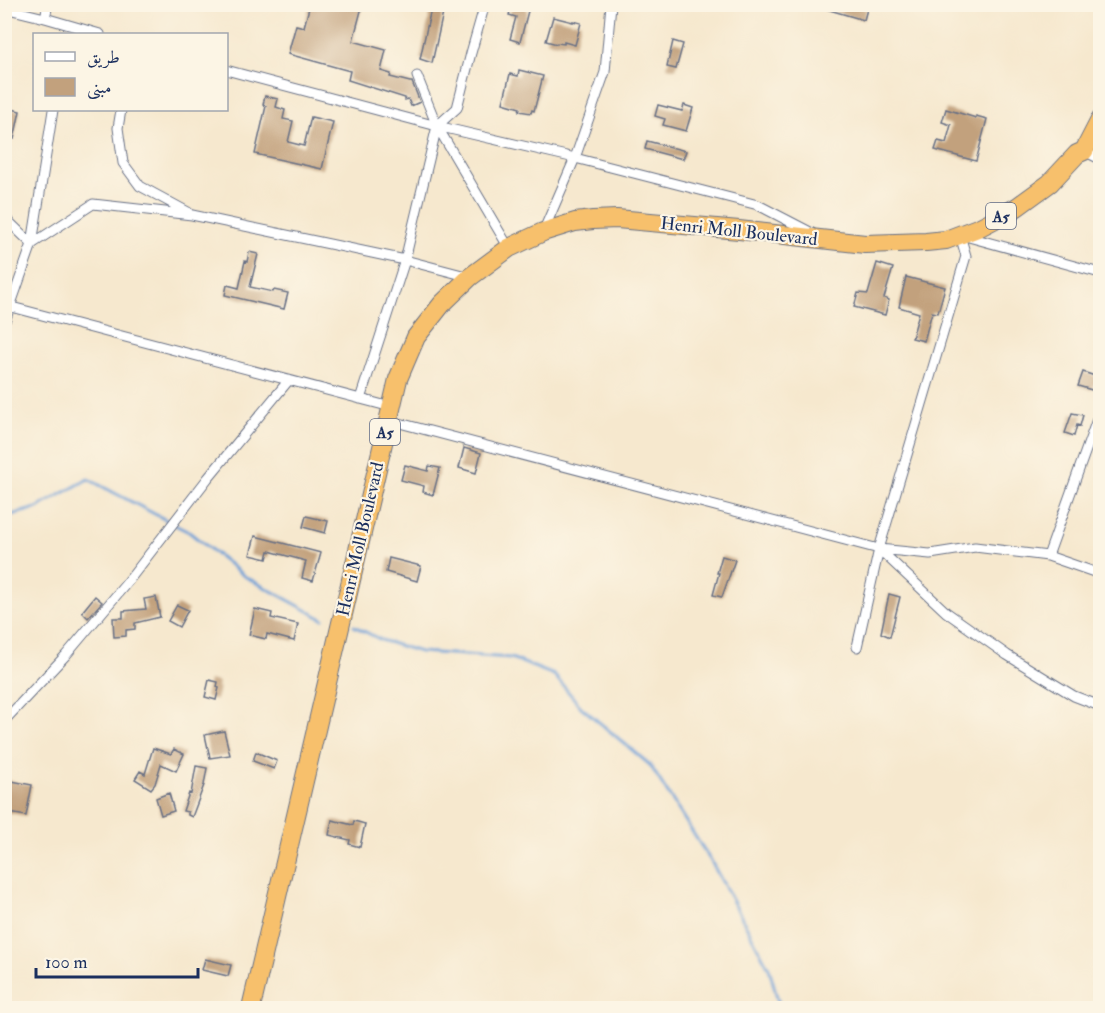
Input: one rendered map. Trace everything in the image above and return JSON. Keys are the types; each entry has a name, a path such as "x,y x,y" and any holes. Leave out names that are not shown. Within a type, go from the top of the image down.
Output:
{"highway":[{"name":"Henri Moll Boulevard","path":"251,1008 398,379 416,337 441,304 470,277 509,248 543,232 575,222 617,219 865,244 946,240 980,227 1017,207 1050,183 1077,154 1092,155 1101,120"}],"street":[{"path":"45,18 48,4"},
{"path":"360,399 405,260 437,126 457,108 485,4"},
{"path":"543,232 575,158 604,72 611,4"},
{"path":"4,8 96,33"},
{"path":"64,33 65,24"},
{"path":"228,71 437,126 575,158 758,205 825,239"},
{"path":"417,76 437,126 509,248"},
{"path":"4,324 7,306 32,244 53,111"},
{"path":"121,111 118,128 123,163 140,186 192,215"},
{"path":"32,244 93,204 192,215 405,260 470,277"},
{"path":"4,217 32,244"},
{"path":"960,235 1101,273"},
{"path":"856,647 879,549 966,256 960,235"},
{"path":"7,306 360,399 389,414 879,549 930,554 975,547 1048,556 1101,574"},
{"path":"4,721 66,655 123,587 208,478 289,380"},
{"path":"1048,556 1101,411"},
{"path":"879,549 946,612 1007,656 1074,696 1101,706"}],"building":[{"path":"310,4 355,4 362,7 353,41 386,50 381,71 391,74 390,77 412,82 420,102 411,106 408,99 405,100 405,98 348,80 350,71 288,54 296,25 304,27"},
{"path":"432,4 445,4 432,63 420,59"},
{"path":"512,4 528,6 520,42 510,39 516,17 509,15"},
{"path":"819,4 863,4 862,8 867,9 864,20 819,7"},
{"path":"553,17 581,23 575,45 546,41"},
{"path":"673,41 683,44 676,69 667,67"},
{"path":"519,70 543,76 534,111 532,110 531,113 519,111 520,108 503,103 510,74 518,76"},
{"path":"265,96 278,99 276,107 285,110 283,119 293,121 288,142 304,146 311,117 333,122 322,169 255,154 266,106 263,105"},
{"path":"658,105 682,111 684,105 693,108 686,131 663,125 665,119 655,116"},
{"path":"4,107 20,111 14,139 4,137"},
{"path":"946,109 987,119 976,161 935,150 938,141 946,143 951,125 942,122"},
{"path":"647,141 686,151 683,159 645,149"},
{"path":"249,252 258,254 250,287 288,293 284,309 225,295 227,285 239,288"},
{"path":"877,263 893,268 884,298 889,300 885,315 854,307 858,293 868,294"},
{"path":"906,277 945,287 938,313 932,312 924,341 912,338 919,313 899,307"},
{"path":"1083,372 1098,377 1092,390 1078,386"},
{"path":"1072,413 1083,415 1074,436 1065,433"},
{"path":"464,448 481,453 476,473 459,468"},
{"path":"405,465 428,471 429,466 440,468 433,495 423,492 424,486 401,480"},
{"path":"306,516 328,521 325,533 303,527"},
{"path":"255,536 321,553 313,581 302,578 306,561 269,551 267,559 250,555"},
{"path":"722,556 735,560 722,597 713,595"},
{"path":"389,558 421,566 417,581 386,572"},
{"path":"889,594 900,597 890,637 881,633"},
{"path":"95,596 102,602 88,618 82,612"},
{"path":"156,597 160,617 135,623 135,629 126,630 126,636 114,637 113,618 123,618 123,611 146,609 144,599"},
{"path":"177,605 188,610 179,627 168,621"},
{"path":"255,609 272,613 271,618 298,624 294,641 267,634 266,639 249,635"},
{"path":"209,680 218,682 216,700 205,697"},
{"path":"224,731 230,755 210,758 205,735"},
{"path":"153,748 171,754 174,749 184,754 176,771 161,764 155,784 151,789 135,779 140,771 145,774"},
{"path":"256,752 277,761 274,769 253,761"},
{"path":"196,766 207,768 204,785 192,817 188,815 188,812 183,811 189,793 191,794"},
{"path":"7,780 32,785 26,816 4,812"},
{"path":"169,793 174,811 161,815 156,798"},
{"path":"332,820 353,825 354,821 365,824 360,847 349,844 350,840 329,835"},
{"path":"205,959 231,965 228,976 202,970"}],"waterway":[{"path":"4,517 37,508 88,479 170,522"},
{"path":"175,525 189,532 244,576 323,619"},
{"path":"354,626 381,640 420,652 511,658 554,675 581,707 650,765 712,863 769,968 780,1008"}]}
